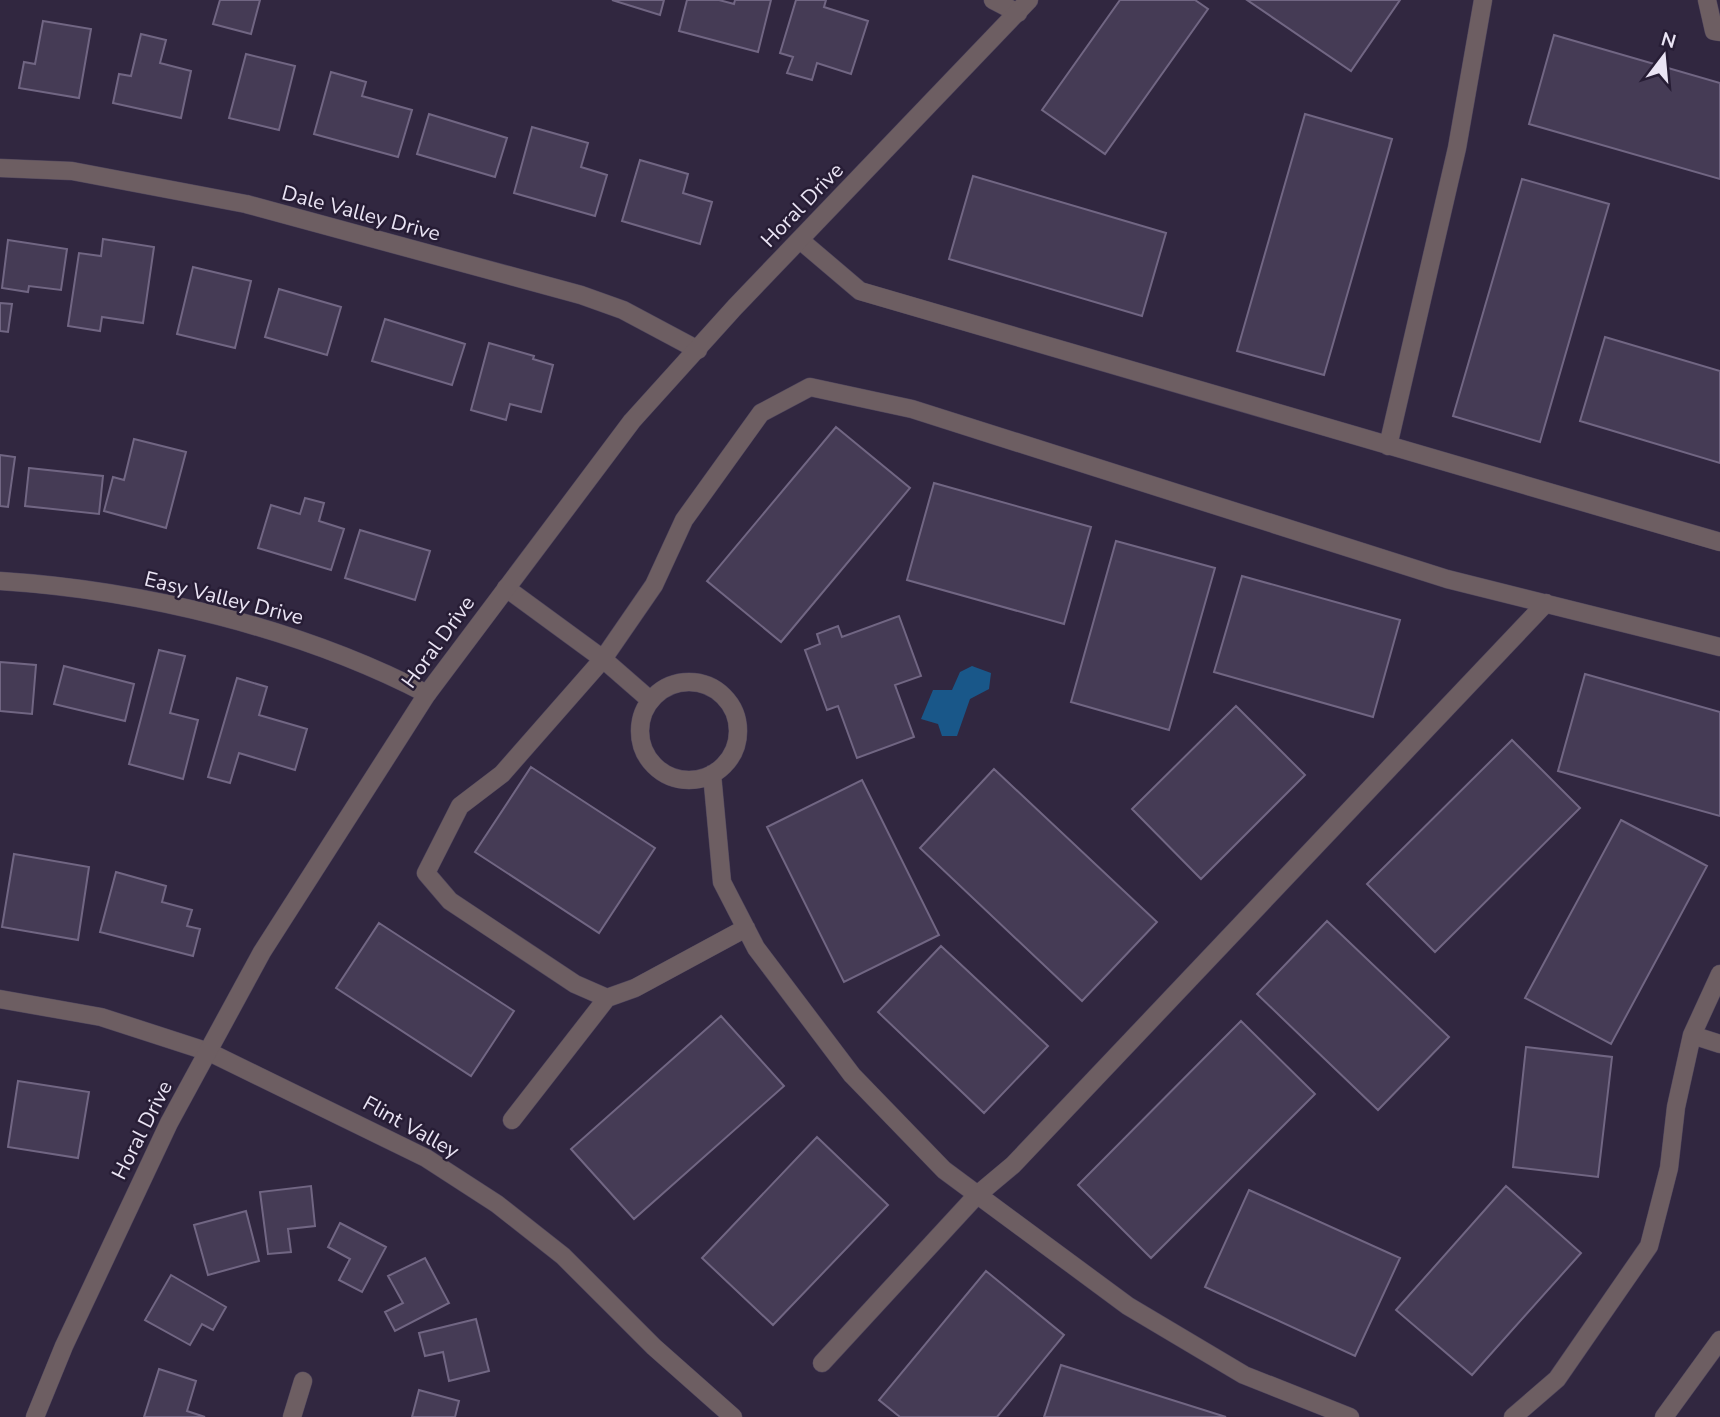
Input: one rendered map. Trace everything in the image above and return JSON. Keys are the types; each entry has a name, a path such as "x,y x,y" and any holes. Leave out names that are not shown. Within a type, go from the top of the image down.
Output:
{"street":[{"path":"993,0 1023,6"},
{"path":"1388,446 1457,148 1482,0"},
{"path":"1707,0 1714,31 1720,32"},
{"name":"Horal Drive","path":"36,1417 64,1346 140,1185 269,941 427,694 632,421 1023,6"},
{"name":"Dale Valley Drive","path":"0,168 72,171 246,204 581,295 623,310 698,350"},
{"path":"800,240 860,291 1720,542"},
{"path":"607,998 575,984 450,901 426,873 460,806 502,774 603,659 653,585 684,520 761,413 810,387 912,409 1447,579 1720,647"},
{"name":"Easy Valley Drive","path":"0,580 146,600 287,635 387,673 427,694"},
{"path":"506,588 603,659 650,700"},
{"path":"822,1363 976,1196 1023,1155 1546,603"},
{"path":"683,682 703,684 720,693 732,708 738,726 736,745 727,762 712,775 694,780 675,778 657,769 645,755 639,736 641,717 650,700 665,687 683,682"},
{"path":"712,775 722,882 756,948 852,1075 944,1170 1128,1306 1232,1368 1350,1417"},
{"path":"512,1120 607,998 635,988 746,928"},
{"path":"1513,1417 1557,1379 1649,1246 1670,1168 1676,1107 1692,1035 1720,974"},
{"name":"Flint Valley","path":"0,999 101,1017 209,1052 390,1140 497,1203 563,1256 654,1348 733,1417"},
{"path":"1692,1035 1720,1044"},
{"path":"1664,1417 1720,1340"},
{"path":"292,1417 303,1381"}],"water":[{"path":"972,666 991,673 989,689 970,699 957,736 942,736 938,724 921,719 933,690 952,690 960,672"}],"building":[{"path":"220,0 260,0 251,34 213,24"},
{"path":"612,0 664,0 660,15"},
{"path":"687,0 719,0 734,4 735,0 771,0 758,52 679,31"},
{"path":"796,0 826,0 824,7 868,21 851,74 817,63 812,80 787,73 793,57 780,53"},
{"path":"1120,0 1195,0 1208,9 1105,154 1042,110"},
{"path":"1247,0 1400,0 1351,71"},
{"path":"43,21 91,29 79,98 19,88 24,62 35,64"},
{"path":"141,34 166,40 160,63 191,71 181,118 113,103 119,74 131,76"},
{"path":"1554,35 1720,83 1720,179 1529,124"},
{"path":"246,54 295,66 279,130 229,118"},
{"path":"331,72 366,82 362,96 412,110 398,157 314,134"},
{"path":"429,114 507,138 495,177 417,154"},
{"path":"1305,114 1392,139 1324,375 1237,351"},
{"path":"532,127 588,143 581,167 607,175 595,216 514,193"},
{"path":"640,160 688,174 683,193 712,202 700,244 622,221"},
{"path":"973,176 1166,233 1142,316 949,259"},
{"path":"1522,179 1609,204 1540,442 1453,416"},
{"path":"103,239 154,247 143,323 102,317 100,331 68,326 79,253 101,256"},
{"path":"8,240 67,249 61,290 29,286 28,292 2,288"},
{"path":"193,267 251,281 235,348 177,334"},
{"path":"279,289 341,307 327,355 265,337"},
{"path":"0,303 12,304 8,332 0,331"},
{"path":"385,319 465,344 452,385 372,361"},
{"path":"1605,337 1720,371 1720,463 1580,421"},
{"path":"489,343 534,356 533,359 553,365 541,412 510,404 506,420 471,410"},
{"path":"836,427 910,488 781,642 707,581"},
{"path":"134,439 186,452 166,528 104,511 113,477 124,480"},
{"path":"0,455 15,457 8,507 0,506"},
{"path":"29,468 103,476 99,514 25,506"},
{"path":"934,483 1091,527 1064,624 907,580"},
{"path":"305,498 324,503 319,521 344,529 331,570 258,548 271,505 300,514"},
{"path":"360,530 430,551 415,600 345,578"},
{"path":"1116,541 1215,568 1169,730 1071,702"},
{"path":"1242,576 1400,620 1373,717 1214,672"},
{"path":"899,616 921,676 895,685 914,737 857,758 838,706 827,710 805,650 820,644 817,634 838,626 842,637"},
{"path":"159,650 185,656 170,713 198,720 183,779 129,764"},
{"path":"0,662 36,665 32,714 0,711"},
{"path":"64,666 134,684 125,721 54,704"},
{"path":"1585,674 1720,712 1720,816 1558,771"},
{"path":"237,678 267,687 259,715 307,729 295,770 239,753 230,783 208,777"},
{"path":"1236,706 1305,775 1201,879 1132,809"},
{"path":"1512,740 1580,808 1435,952 1367,884"},
{"path":"531,767 655,848 599,933 475,852"},
{"path":"994,769 1157,922 1082,1001 920,848"},
{"path":"862,780 939,935 844,982 767,827"},
{"path":"1621,820 1707,866 1611,1044 1525,998"},
{"path":"14,854 89,867 78,940 2,927"},
{"path":"116,872 166,886 162,902 192,910 187,926 200,929 193,956 100,932"},
{"path":"1327,921 1449,1037 1378,1110 1257,994"},
{"path":"379,923 514,1011 471,1076 336,988"},
{"path":"941,946 1048,1046 984,1113 878,1012"},
{"path":"721,1016 784,1086 634,1219 571,1149"},
{"path":"1241,1021 1315,1094 1151,1258 1078,1185"},
{"path":"1526,1047 1612,1057 1598,1177 1513,1167"},
{"path":"18,1081 89,1092 78,1158 8,1147"},
{"path":"817,1137 888,1205 773,1325 702,1258"},
{"path":"311,1186 315,1226 288,1229 291,1252 268,1254 260,1192"},
{"path":"1506,1186 1581,1253 1472,1375 1396,1310"},
{"path":"1249,1190 1400,1258 1355,1356 1205,1287"},
{"path":"246,1211 259,1261 208,1275 194,1225"},
{"path":"340,1223 386,1247 362,1292 339,1280 350,1259 328,1247"},
{"path":"425,1258 449,1303 395,1331 385,1312 403,1303 388,1276"},
{"path":"986,1271 1064,1335 997,1417 900,1417 879,1400"},
{"path":"171,1275 226,1307 213,1330 202,1324 190,1345 145,1320"},
{"path":"476,1319 489,1371 449,1381 443,1352 425,1356 419,1333"},
{"path":"1061,1365 1226,1417 1044,1417"},
{"path":"159,1369 196,1381 187,1411 205,1417 144,1417"},
{"path":"419,1390 459,1401 455,1417 412,1417"}]}
